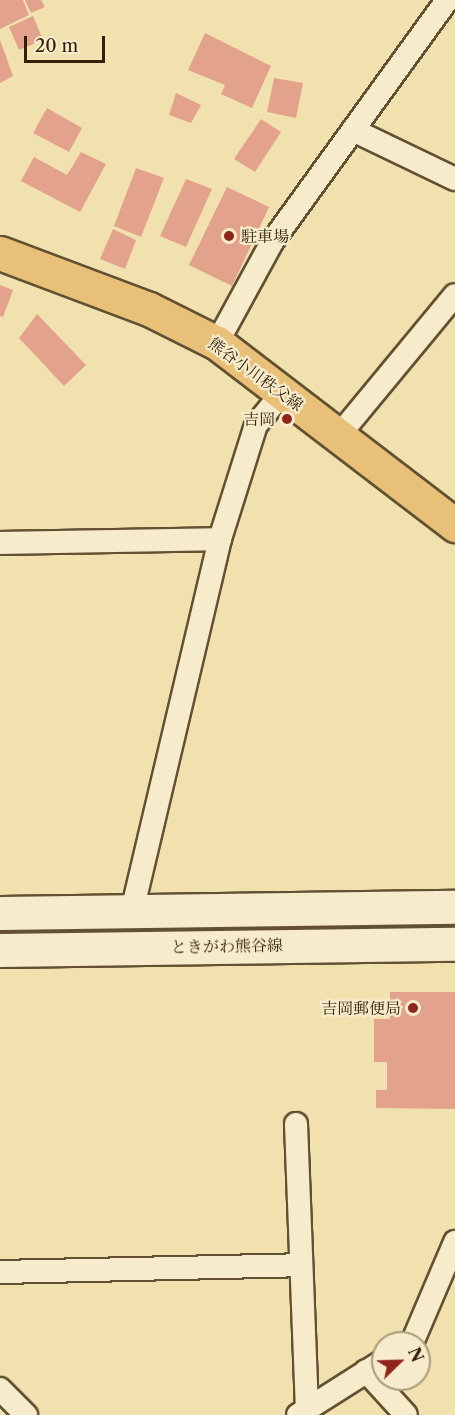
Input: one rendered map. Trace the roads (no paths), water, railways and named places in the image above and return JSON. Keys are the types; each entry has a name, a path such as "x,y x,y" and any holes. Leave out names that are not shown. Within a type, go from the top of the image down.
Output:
{"main road":[{"name":"熊谷小川秩父線","path":"0,253 149,309 217,343 340,434 455,525"},
{"path":"0,913 455,908"},
{"name":"ときがわ熊谷線","path":"0,950 455,944"}],"street":[{"path":"217,343 272,242 447,0"},
{"path":"353,130 455,178"},
{"path":"340,434 455,295"},
{"path":"132,911 220,539 256,425 283,392"},
{"path":"0,543 220,539"},
{"path":"296,1124 303,1412"},
{"path":"418,1331 450,1269 455,1242"},
{"path":"0,1272 298,1265"},
{"path":"303,1412 371,1369"},
{"path":"0,1389 26,1415"},
{"path":"391,1391 406,1415"}],"place":[{"name":"駐車場","path":"229,236"},
{"name":"吉岡","path":"287,419"},
{"name":"吉岡郵便局","path":"413,1008"}]}
